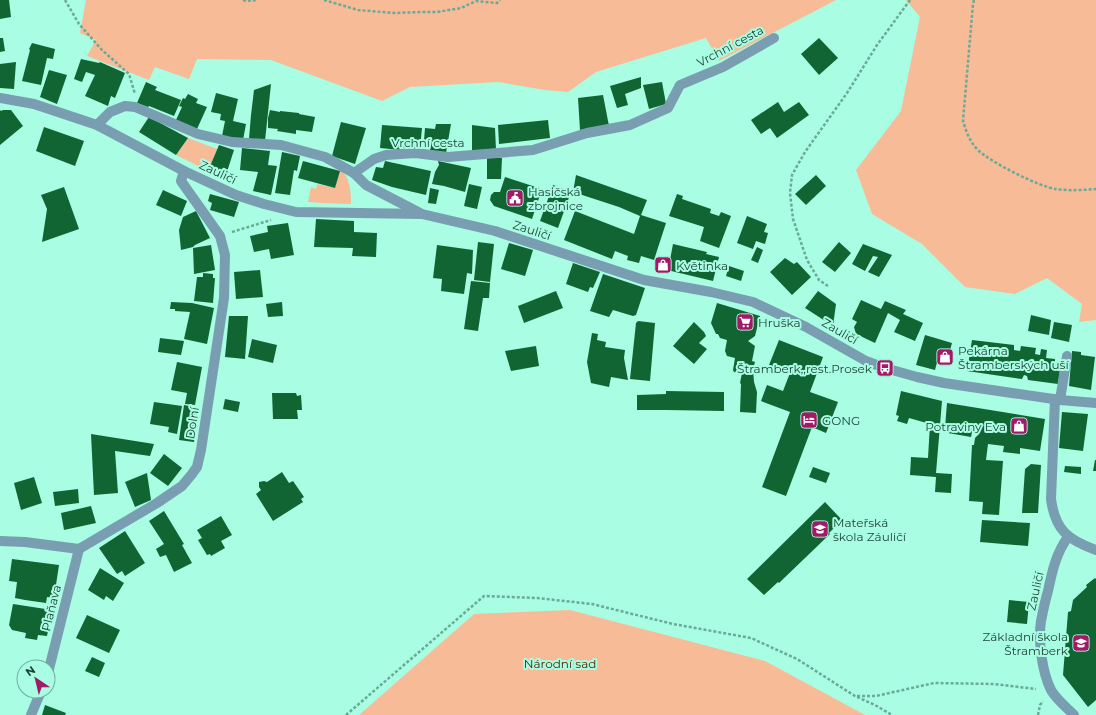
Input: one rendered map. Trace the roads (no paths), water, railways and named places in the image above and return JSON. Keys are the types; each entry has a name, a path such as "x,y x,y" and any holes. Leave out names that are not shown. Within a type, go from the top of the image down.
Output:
{"street":[{"name":"Vrchní cesta","path":"354,173 374,159 386,155 415,153 448,157 533,150 587,133 630,125 668,108 680,85 723,67 774,38"},
{"name":"Zauličí","path":"0,98 34,104 97,125 184,171 236,195 264,204 296,212 422,214 495,231 644,280 711,292 753,302 806,326 866,361 917,378 1057,400 1096,403"},
{"path":"97,125 110,112 125,106 135,108 198,134 232,142 281,145 326,157 354,173 366,184 422,214"},
{"name":"Dolní","path":"79,549 182,486 197,467 201,450 224,298 224,255 220,236 181,181 184,171"},
{"path":"1067,356 1057,400 1051,499 1053,513 1057,523 1068,537 1096,550"},
{"name":"Zauličí","path":"1068,537 1054,563 1041,623 1040,649 1043,667 1052,691 1074,715"},
{"path":"0,541 25,542 79,549"},
{"name":"Plaňava","path":"52,659 79,549"},
{"path":"31,715 38,699"}],"place":[{"name":"Hasičská zbrojnice","path":"515,198"},
{"name":"Květinka","path":"663,265"},
{"name":"Hruška","path":"745,322"},
{"name":"Pekárna Štramberských uší","path":"945,357"},
{"name":"Štramberk,,rest.Prosek","path":"885,368"},
{"name":"GONG","path":"809,420"},
{"name":"Potraviny Eva","path":"1019,426"},
{"name":"Mateřská škola Záuličí","path":"820,529"},
{"name":"Základní škola Štramberk","path":"1081,643"}],"park label":[{"name":"Národní sad","path":"560,663"}]}
